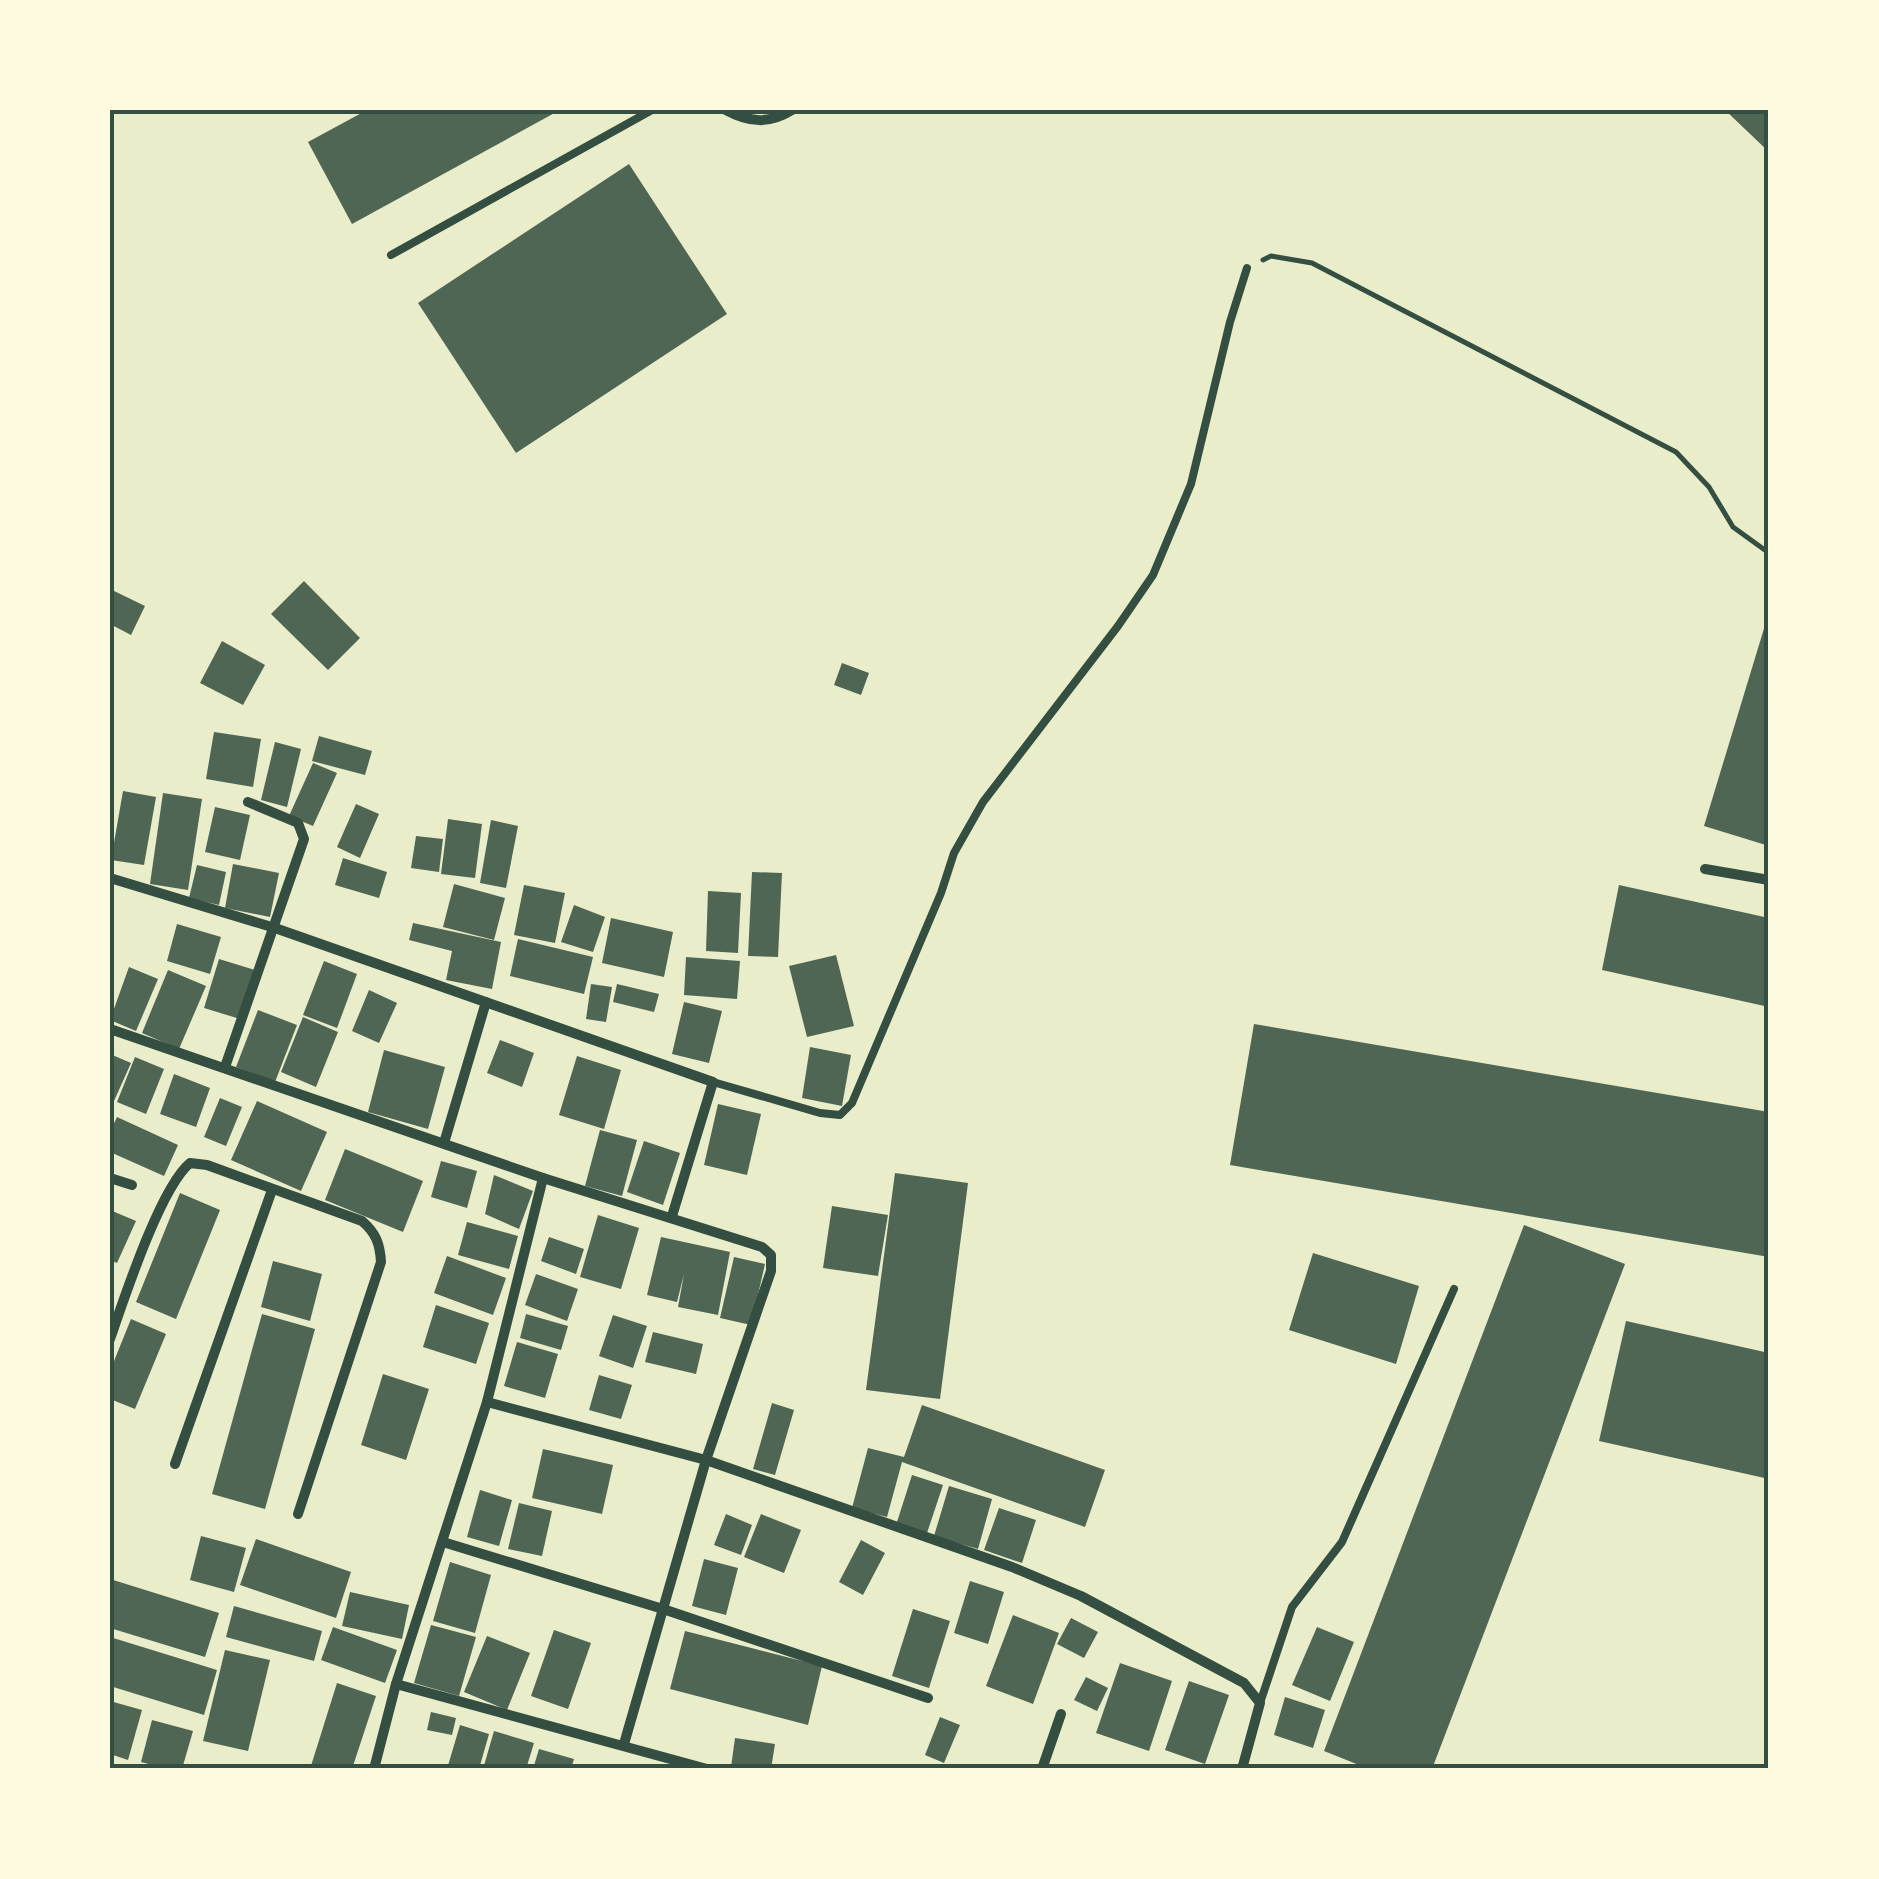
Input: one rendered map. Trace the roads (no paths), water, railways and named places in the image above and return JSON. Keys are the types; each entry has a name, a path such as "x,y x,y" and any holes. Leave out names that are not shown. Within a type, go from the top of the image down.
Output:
{"street":[{"path":"726,110 740,118 758,121 775,120 792,110"},
{"path":"226,1067 302,851 304,831 298,823 248,802"},
{"path":"1705,869 1769,880"},
{"path":"110,878 274,928 713,1082 672,1216"},
{"path":"444,1143 486,1002"},
{"path":"110,1029 543,1178 762,1246 773,1260 706,1460 624,1744"},
{"path":"110,1338 166,1194 190,1163 207,1165 362,1221 372,1230 380,1245 382,1262 298,1514"},
{"path":"110,1178 132,1186"},
{"path":"374,1769 396,1684 487,1402 543,1178"},
{"path":"176,1464 272,1190"},
{"path":"487,1402 706,1460 1012,1567 1081,1596 1244,1683 1260,1703 1242,1769"},
{"path":"444,1542 663,1609 928,1698"},
{"path":"396,1684 707,1769"},
{"path":"1042,1769 1061,1714"}],"lane":[{"path":"391,255 652,110"},
{"path":"713,1082 820,1113 846,1112 941,893 954,853 983,802 1153,575 1191,484 1247,268"},
{"path":"1260,1703 1292,1606 1342,1542 1454,1289"}]}
